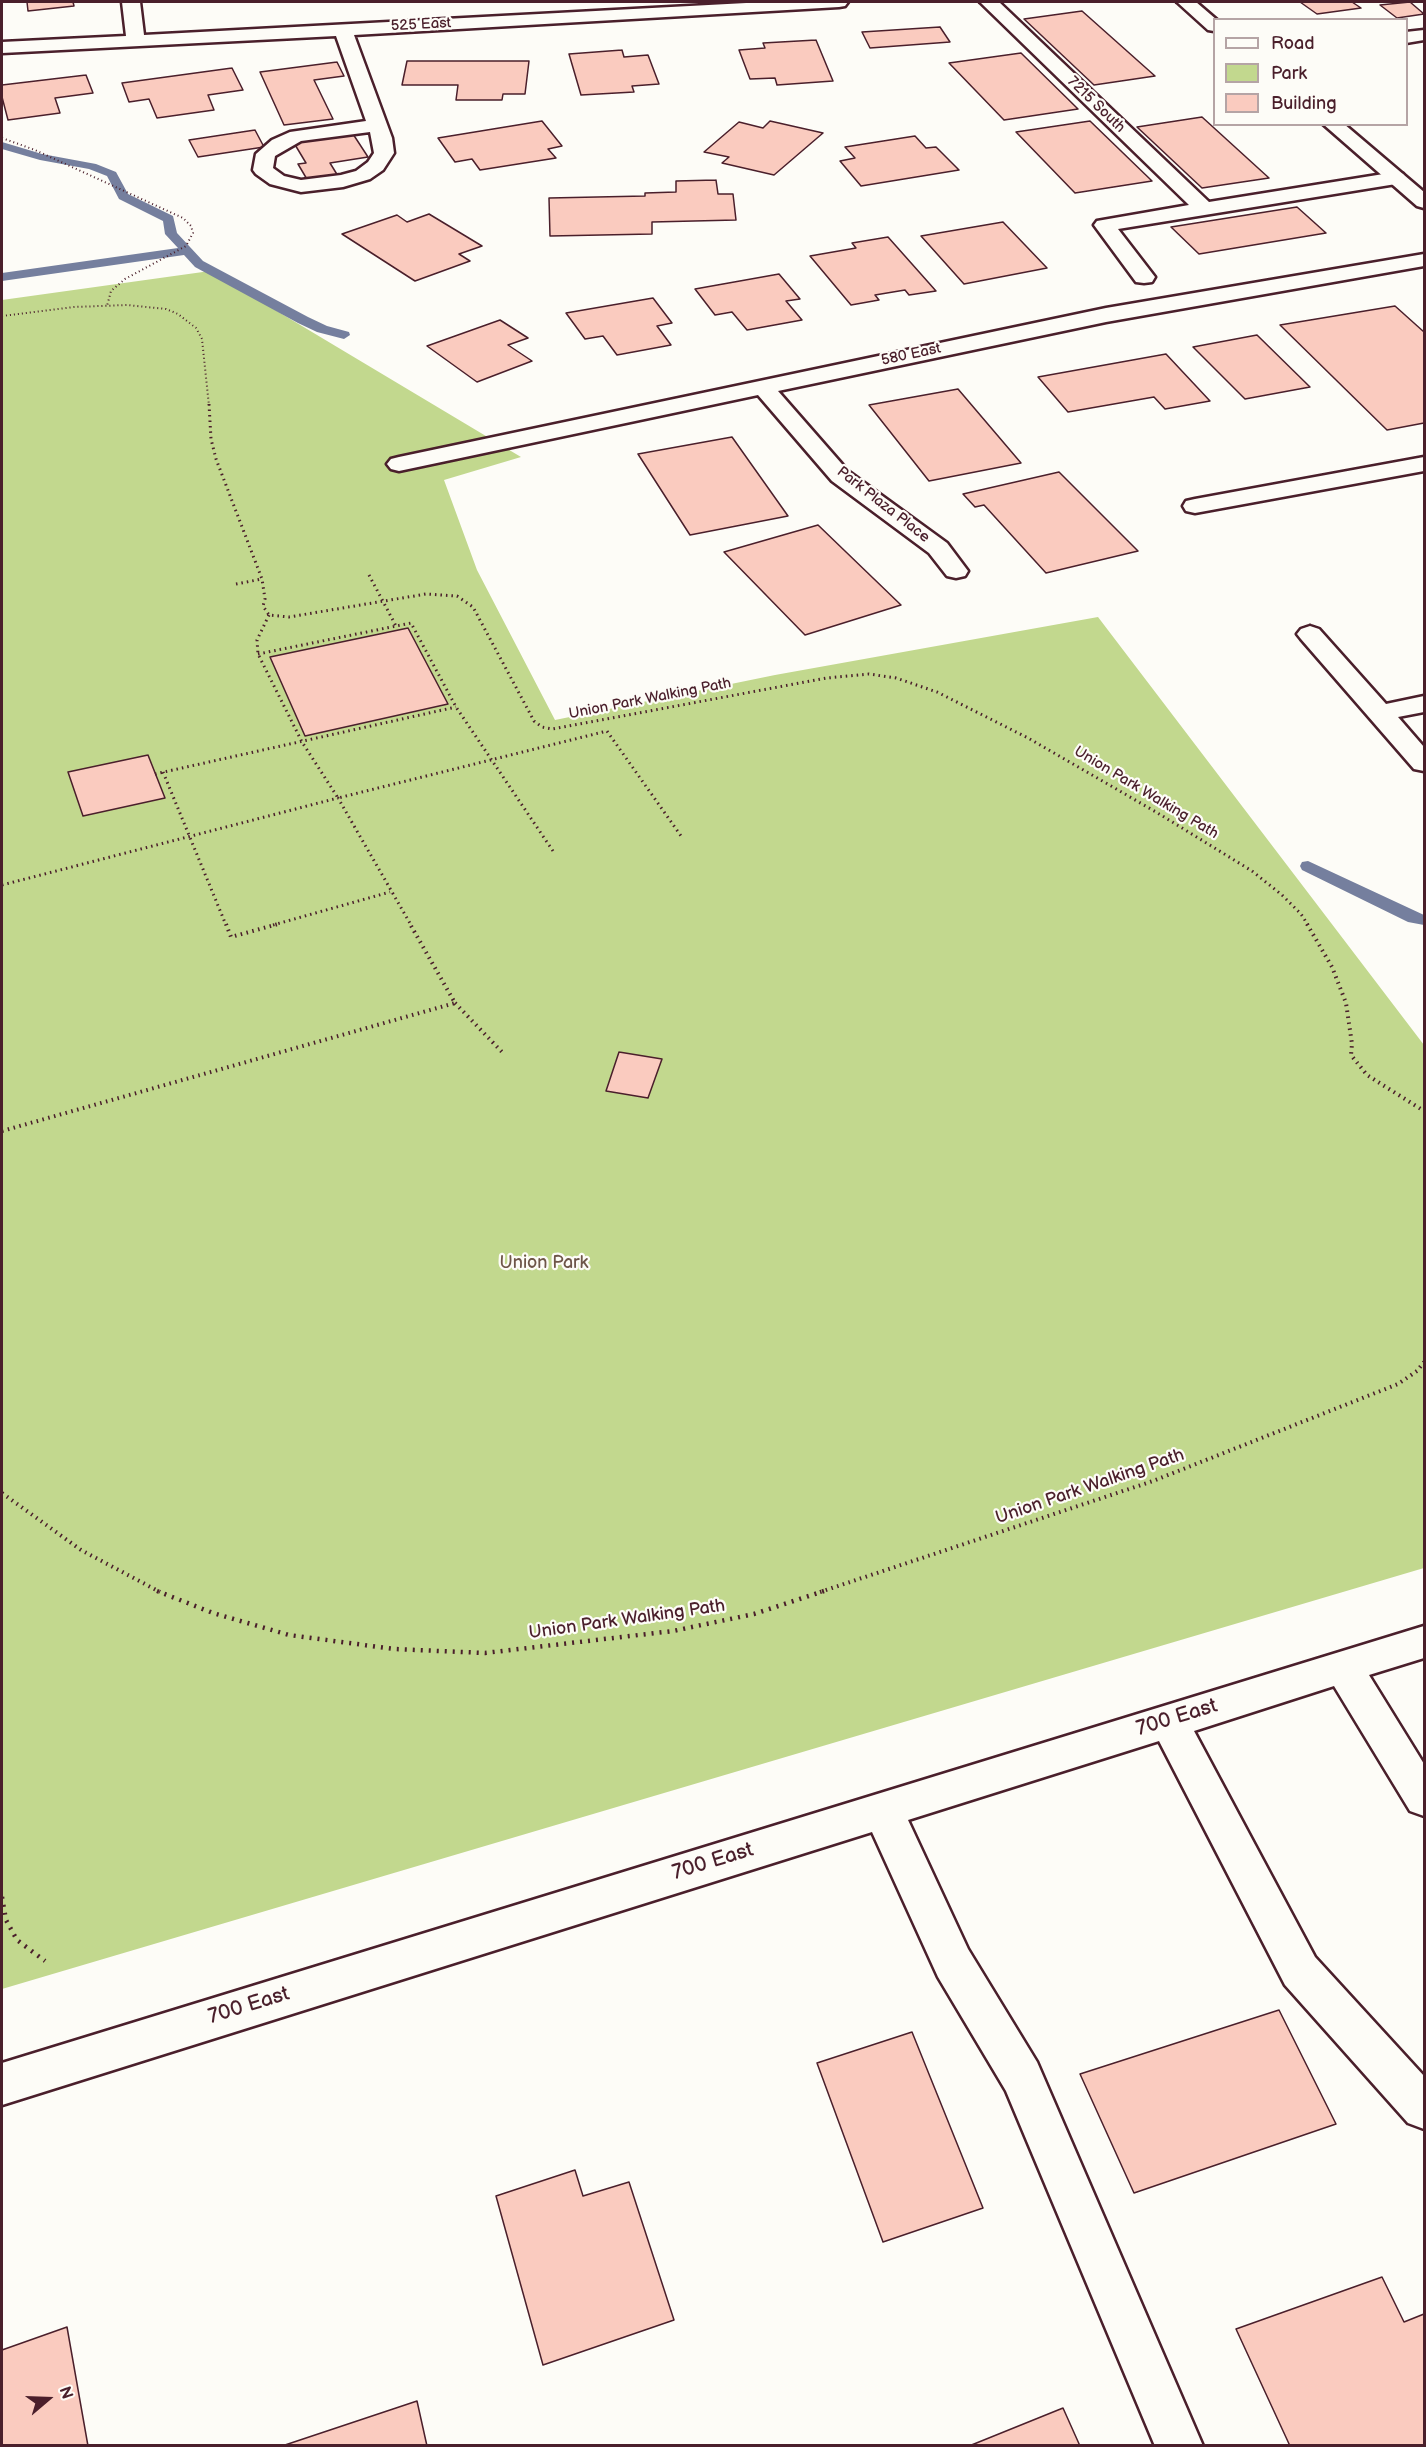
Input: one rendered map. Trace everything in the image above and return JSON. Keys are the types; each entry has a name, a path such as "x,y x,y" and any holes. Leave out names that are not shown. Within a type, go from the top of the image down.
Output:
{"street":[{"path":"131,2 136,40"},
{"name":"525 East","path":"2,48 698,12 839,2"},
{"name":"7215 South","path":"989,2 1204,208"},
{"path":"1186,2 1213,24"},
{"path":"343,29 377,125 384,153 376,166 363,175 344,181 301,186 277,180 263,170 266,154 279,144 297,136 377,125"},
{"path":"1408,38 1425,35"},
{"path":"1334,126 1425,202"},
{"path":"1144,277 1104,225 1396,178"},
{"name":"580 East","path":"399,464 1106,315 1425,260"},
{"name":"Park Plaza Place","path":"762,386 840,476 938,548 956,571"},
{"path":"1195,506 1425,464"},
{"path":"1310,634 1425,763"},
{"path":"1380,713 1425,704"},
{"name":"700 East","path":"2,2084 1425,1642"},
{"path":"1343,1667 1425,1798"},
{"path":"1168,1720 1300,1971 1425,2108"},
{"path":"882,1809 953,1963 1022,2077 1179,2445"}],"path":[{"path":"2,138 35,150 183,218 191,226 193,233 186,246 125,279 111,291 107,306"},
{"path":"2,316 127,305 166,309 178,314 196,328 202,339 205,353 212,439 216,459 262,579 265,599 263,606 264,611 269,615 257,640 258,654 302,742 338,798 455,1003 502,1053"},
{"path":"369,575 396,626"},
{"path":"236,585 262,579"},
{"name":"Union Park Walking Path","path":"269,615 289,617 426,594 457,596 473,607 534,721 542,727 552,729 827,678 869,674 896,678 937,692 1028,738 1111,785 1252,871 1282,895 1301,914 1332,967 1347,1003 1352,1044 1351,1055 1367,1075 1425,1111"},
{"path":"258,654 411,623 456,707 555,854"},
{"path":"155,774 456,707"},
{"path":"2,885 607,731 681,836"},
{"path":"163,772 231,937 391,892"},
{"path":"2,1131 455,1003"},
{"name":"Union Park Walking Path","path":"2,1493 81,1550 160,1592 213,1613 289,1635 394,1649 485,1653 673,1631 754,1614 1153,1481 1398,1384 1417,1371 1425,1362"},
{"path":"2,1897 6,1920 17,1940 45,1960"}],"green space":[{"name":"Union Park","path":"210,271 521,457 444,480 477,570 555,720 775,675 1098,617 1424,1045 1424,1568 2,1989 2,300"}],"building":[{"path":"27,2 73,2 74,6 28,11"},
{"path":"1300,2 1352,2 1361,8 1317,14"},
{"path":"1410,2 1424,14 1397,18 1380,5"},
{"path":"1082,11 1155,76 1094,85 1024,19"},
{"path":"940,27 950,42 870,48 862,32"},
{"path":"816,40 833,81 777,85 775,78 750,79 739,50 765,48 763,43"},
{"path":"622,50 624,57 648,55 659,84 632,86 634,92 581,95 569,54"},
{"path":"1021,53 1078,109 1004,120 949,63"},
{"path":"407,61 529,61 525,94 503,94 502,100 456,100 458,85 402,85"},
{"path":"337,62 344,76 314,80 333,119 284,125 260,72"},
{"path":"232,68 243,90 208,95 214,110 157,118 149,99 129,102 122,83"},
{"path":"86,75 93,93 55,98 60,113 8,120 2,97 2,85"},
{"path":"1202,117 1269,178 1202,188 1137,127"},
{"path":"542,121 562,146 548,149 556,158 480,170 472,159 455,162 438,138"},
{"path":"770,121 823,133 774,175 722,163 729,157 704,152 739,122 763,128"},
{"path":"1090,121 1152,181 1075,193 1016,132"},
{"path":"255,130 264,147 198,157 189,140"},
{"path":"353,134 368,157 330,163 338,176 308,181 298,164 306,163 294,143"},
{"path":"915,136 926,148 936,147 959,170 861,186 840,161 855,158 845,147"},
{"path":"716,180 718,194 733,194 736,220 652,222 652,234 550,236 549,198 645,196 645,193 676,192 676,181"},
{"path":"1297,207 1326,233 1199,254 1171,227"},
{"path":"429,214 482,246 459,254 470,261 415,281 342,234 397,215 407,222"},
{"path":"1003,222 1047,268 964,284 921,236"},
{"path":"888,237 936,291 909,295 905,290 875,295 879,300 851,305 810,256 856,248 852,243"},
{"path":"779,274 800,299 786,301 802,320 747,330 732,312 715,315 695,289"},
{"path":"653,298 672,323 657,326 671,345 617,355 603,336 585,339 566,313"},
{"path":"1395,306 1424,332 1424,423 1387,430 1280,325"},
{"path":"500,320 528,338 508,345 532,361 477,382 427,346"},
{"path":"1257,335 1310,387 1245,399 1193,347"},
{"path":"1166,354 1210,401 1165,409 1154,397 1068,412 1038,377"},
{"path":"958,389 1021,463 929,481 869,405"},
{"path":"732,437 788,516 690,535 638,454"},
{"path":"1059,472 1138,551 1046,573 984,505 975,507 963,494"},
{"path":"818,525 901,605 805,635 724,552"},
{"path":"408,628 448,704 305,736 270,657"},
{"path":"148,755 165,798 83,816 68,772"},
{"path":"619,1052 662,1059 648,1098 606,1091"},
{"path":"1279,2010 1336,2124 1134,2193 1080,2074"},
{"path":"912,2032 983,2208 883,2242 817,2063"},
{"path":"575,2170 583,2196 629,2182 674,2320 543,2365 496,2196"},
{"path":"1382,2277 1404,2322 1424,2314 1424,2446 1290,2446 1236,2329"},
{"path":"67,2327 88,2446 2,2446 2,2350"},
{"path":"417,2401 427,2446 282,2446"},
{"path":"1063,2408 1080,2446 969,2446"}],"waterway":[{"path":"2,145 40,157 92,166 112,174 123,196 169,219 171,234 199,264 303,320 322,329 344,335"},
{"path":"2,277 186,251"},
{"path":"1308,866 1414,918 1424,920"}]}
